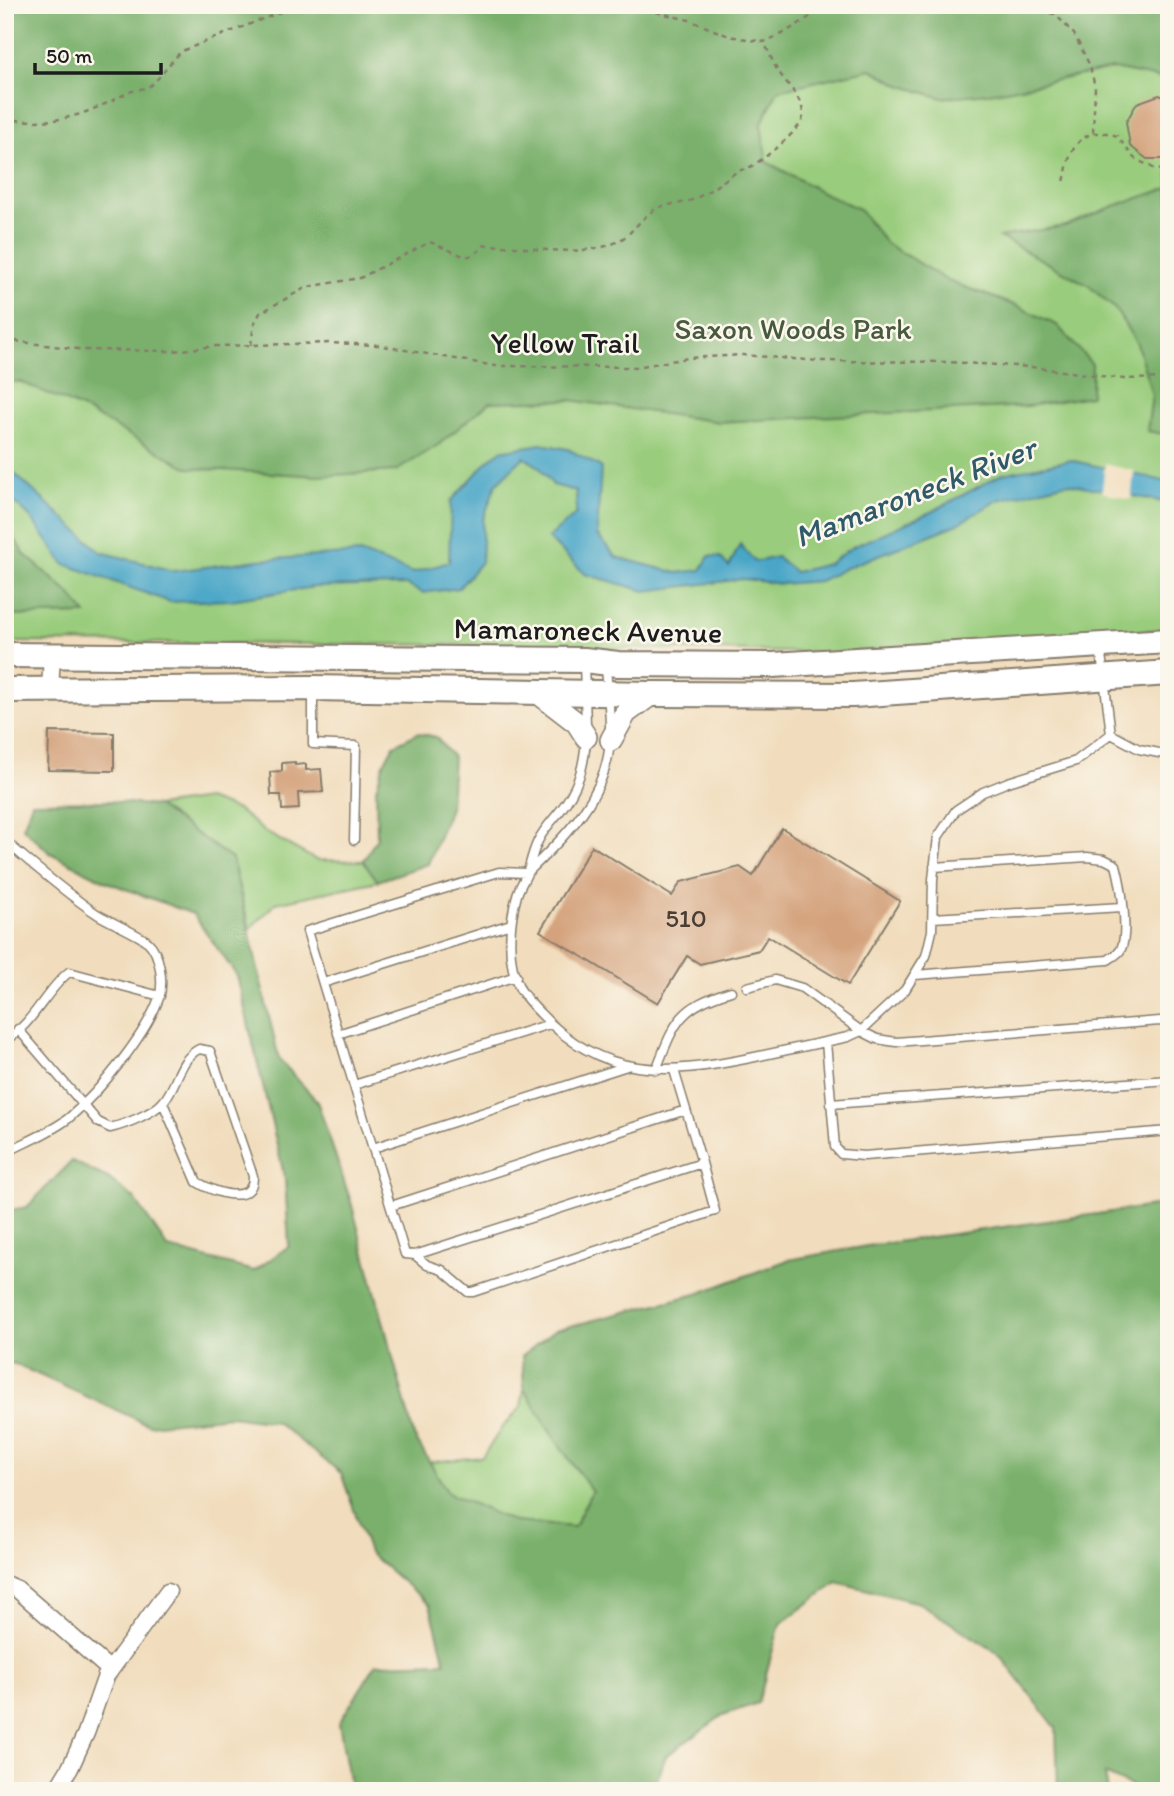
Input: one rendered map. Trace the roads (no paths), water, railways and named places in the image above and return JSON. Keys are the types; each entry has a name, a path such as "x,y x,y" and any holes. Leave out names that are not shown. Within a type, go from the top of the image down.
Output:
{"main road":[{"name":"Mamaroneck Avenue","path":"5,655 773,665 1169,641"},
{"name":"Mamaroneck Avenue","path":"5,690 313,688 853,695 1169,673"},
{"path":"538,693 577,723 586,737"},
{"path":"611,740 626,713 652,694"}],"street":[{"path":"50,690 52,655"},
{"path":"5,1584 17,1589 110,1670"},
{"path":"56,1791 86,1733 106,1676 168,1591"}],"lane":[{"path":"1100,645 1111,734"},
{"path":"595,661 596,693 586,737 583,772 576,788 538,839 518,892 511,924 510,946 520,989 550,1024 591,1053 628,1065 656,1070 704,1068 848,1037 861,1031 897,1000 926,956 933,918 934,867 938,837 956,810 983,792 1076,761 1111,734"},
{"path":"595,661 596,693 611,740 604,770 595,794 566,835 527,873 499,872 307,931 405,1254 415,1255 702,1163"},
{"path":"313,688 313,744 356,746 354,840"},
{"path":"1111,734 1139,749 1169,755"},
{"path":"5,841 94,912 148,943 157,958 160,974 160,996 127,1053 69,1118 5,1153"},
{"path":"915,975 1108,960 1120,952 1124,937 1116,864 1104,859 1087,857 934,867"},
{"path":"933,918 1122,906"},
{"path":"323,983 511,924"},
{"path":"5,1040 36,1011 57,982 69,972 160,996"},
{"path":"338,1034 516,976"},
{"path":"747,987 775,980 802,988 861,1031 877,1039 896,1042 1160,1021 1169,1023"},
{"path":"656,1070 672,1029 687,1010 705,999 731,991"},
{"path":"354,1085 550,1024"},
{"path":"18,1029 98,1122 110,1128 124,1125 163,1103 188,1054 199,1049 210,1051 253,1176 254,1185 248,1193 239,1196 197,1182 163,1103"},
{"path":"826,1042 835,1147 841,1154 849,1156 1169,1131"},
{"path":"373,1148 628,1065"},
{"path":"415,1255 427,1265 442,1270 468,1292 472,1292 715,1211 674,1070"},
{"path":"830,1104 1169,1080"},
{"path":"391,1206 686,1110"}],"water":[{"path":"541,444 568,449 601,467 597,535 616,557 677,573 701,570 709,556 720,557 729,567 740,544 755,562 777,557 795,572 828,564 852,547 933,511 1002,474 1070,460 1169,482 1169,503 1067,483 998,500 956,525 848,567 820,581 780,584 744,579 645,591 585,574 548,538 576,514 576,491 553,485 539,467 524,457 496,484 483,520 481,562 459,588 422,593 407,585 314,587 231,600 170,602 64,564 30,517 5,494 5,465 101,552 174,571 258,560 360,553 413,573 449,562 451,501 489,460 500,451"}],"park label":[{"name":"Saxon Woods Park","path":"793,328"}],"water label":[{"name":"Mamaroneck River","path":"915,492"}]}
